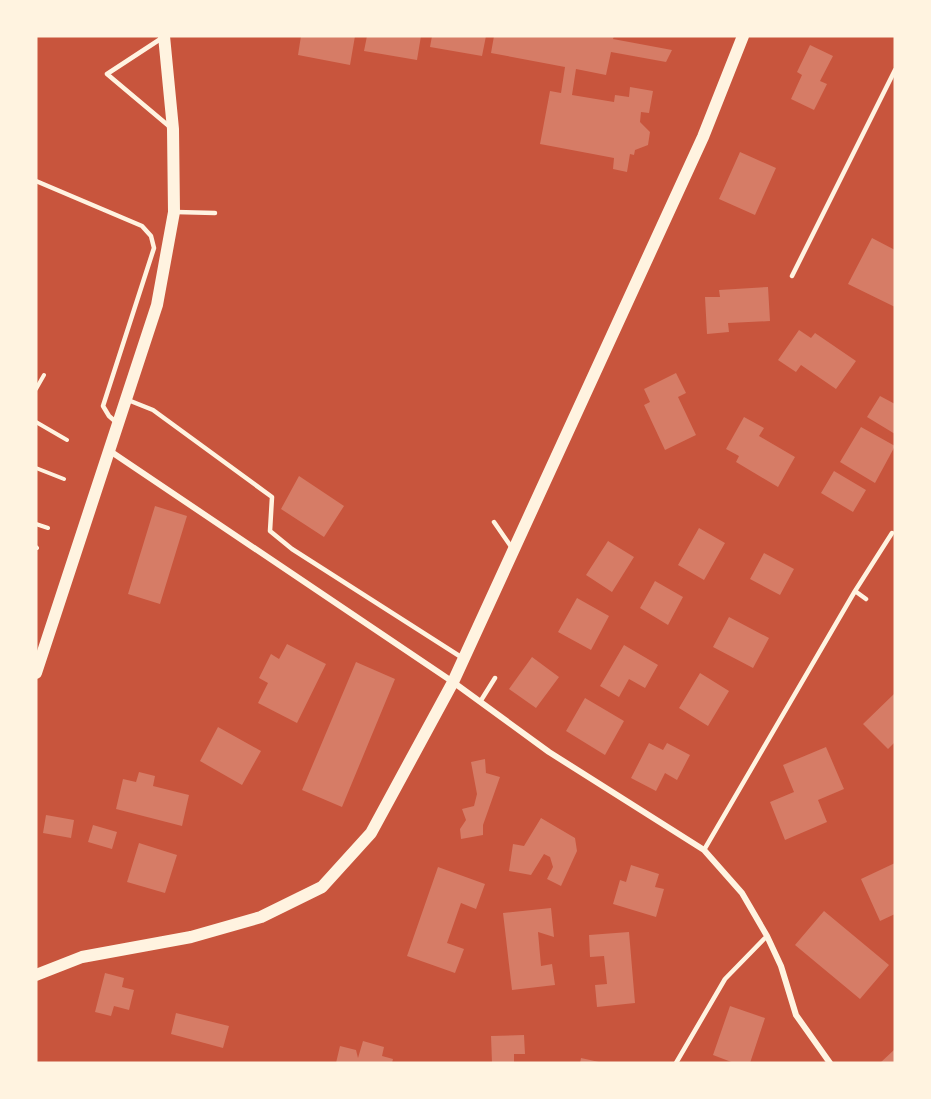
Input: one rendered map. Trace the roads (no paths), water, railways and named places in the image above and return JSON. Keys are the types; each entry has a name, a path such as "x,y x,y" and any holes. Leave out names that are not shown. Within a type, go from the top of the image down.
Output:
{"main road":[{"path":"36,673 157,305 174,212 173,129 164,36"},
{"path":"36,975 82,957 191,937 261,917 322,887 371,833 464,659 703,137 743,36"}],"street":[{"path":"110,451 453,682 549,752 704,850 742,893 781,966 796,1015 830,1063"}],"lane":[{"path":"164,36 107,74 173,129"},
{"path":"792,276 895,70"},
{"path":"36,181 142,226 151,236 154,248 103,406 118,424"},
{"path":"174,212 215,213"},
{"path":"127,399 153,410 272,496 270,531 292,549 464,659"},
{"path":"494,522 514,550"},
{"path":"704,850 855,591 892,533"},
{"path":"855,591 866,599"},
{"path":"480,702 495,678"},
{"path":"676,1063 697,1023 725,980 767,936"}]}
